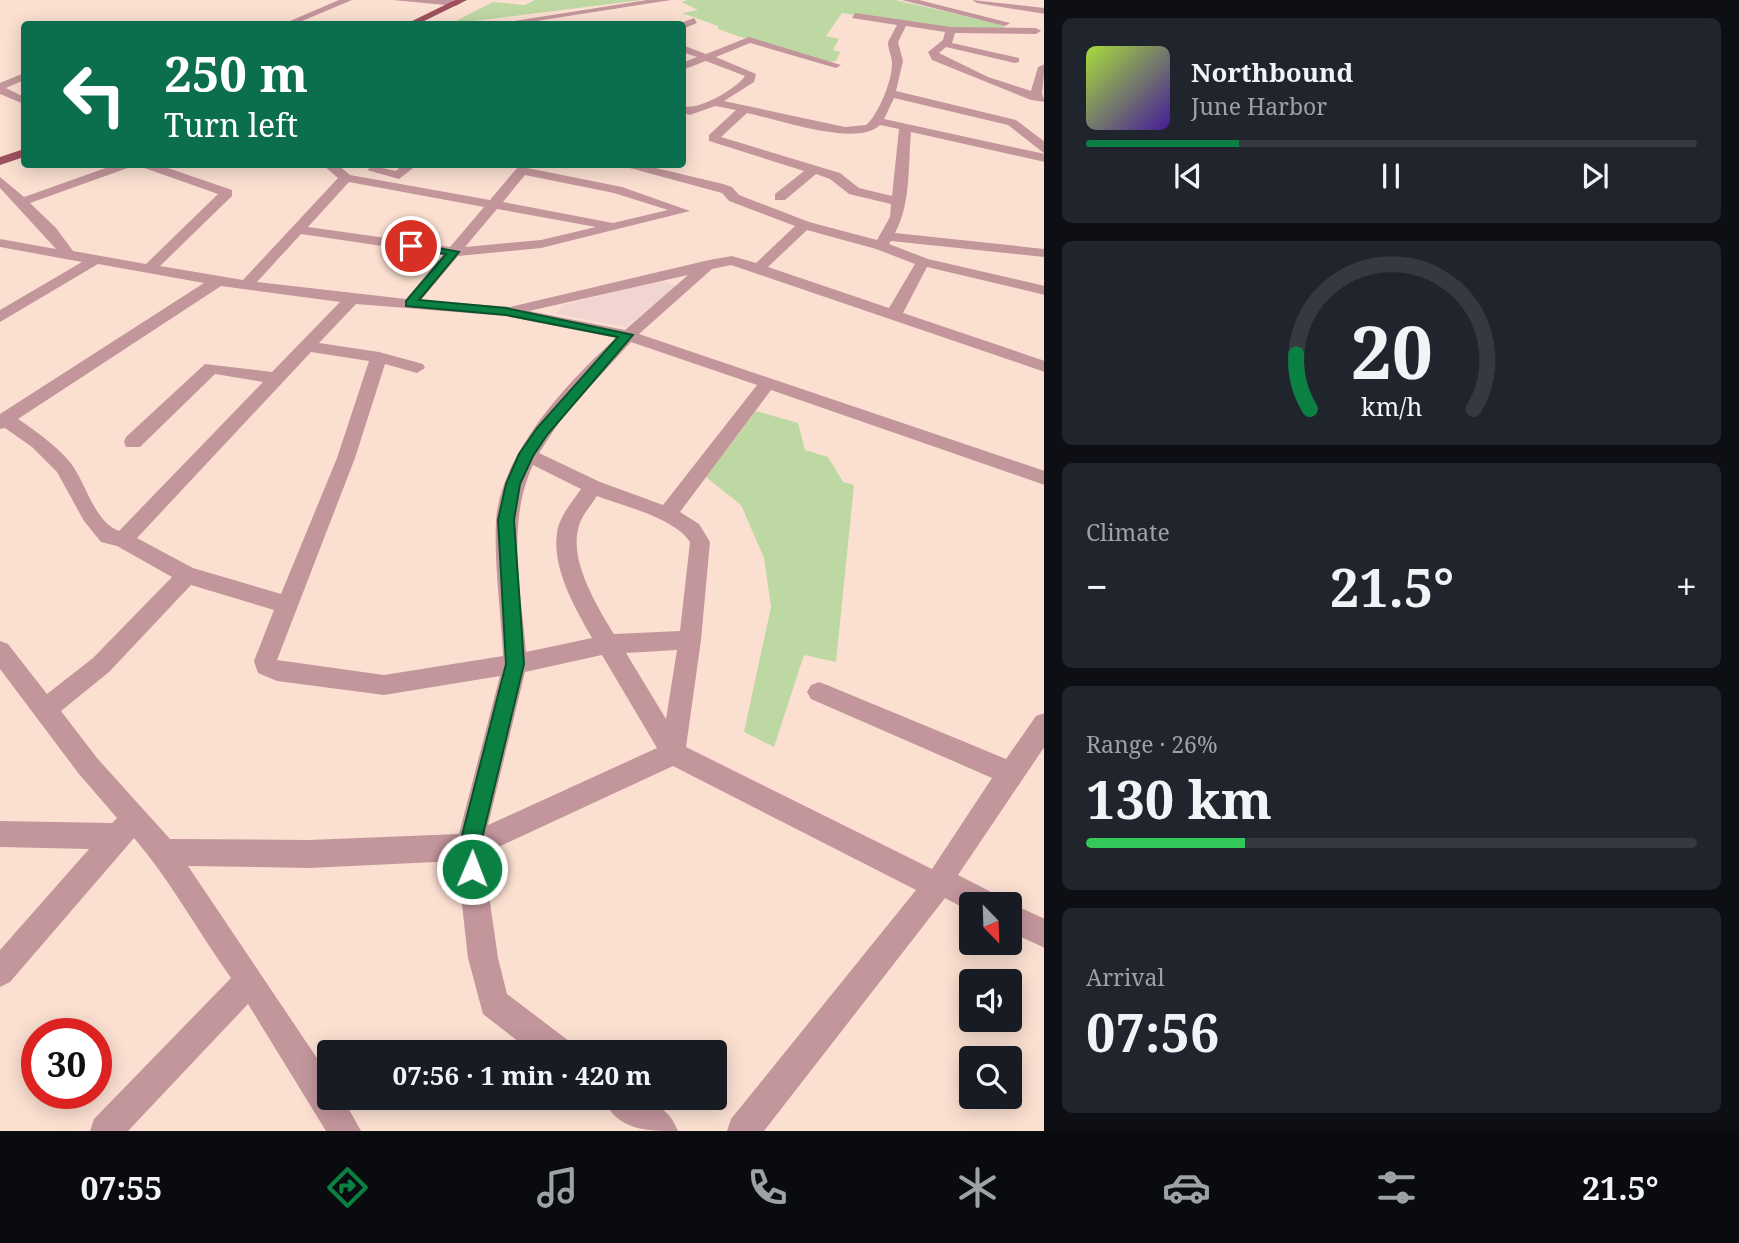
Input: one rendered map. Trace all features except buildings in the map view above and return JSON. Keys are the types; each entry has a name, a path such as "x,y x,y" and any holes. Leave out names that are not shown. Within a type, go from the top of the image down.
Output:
{"main road":[{"path":"418,21 459,2"},
{"path":"0,161 21,154"}],"street":[{"path":"295,21 347,0"},
{"path":"398,0 459,2"},
{"path":"525,21 666,0"},
{"path":"907,0 1040,32"},
{"path":"976,0 1044,11"},
{"path":"582,14 590,21"},
{"path":"855,16 951,30 1040,32"},
{"path":"686,24 694,21"},
{"path":"715,103 855,132 865,130 877,121 888,93 898,61 891,50 891,43 903,23"},
{"path":"951,30 945,44 933,52 936,58 1040,98 1043,67"},
{"path":"686,65 751,40 836,65"},
{"path":"945,44 1015,60"},
{"path":"686,50 752,76 715,103 686,113"},
{"path":"0,88 21,78"},
{"path":"0,88 21,99"},
{"path":"888,93 1012,122 1027,132 1044,150"},
{"path":"744,110 713,138 839,178 845,187 854,191 900,202"},
{"path":"877,121 1044,158"},
{"path":"885,241 900,202 899,167 905,129"},
{"path":"21,202 119,168"},
{"path":"150,268 227,193 154,168"},
{"path":"388,186 408,168"},
{"path":"638,168 727,190 734,198 804,225 885,241 1044,253"},
{"path":"780,197 813,170"},
{"path":"343,171 400,175"},
{"path":"343,171 388,186 620,227"},
{"path":"246,285 301,230 343,171"},
{"path":"301,230 454,252 541,244 682,211 617,190 522,171 494,206 454,252 410,303"},
{"path":"0,181 51,231 70,257"},
{"path":"758,268 804,225"},
{"path":"885,241 923,262 1044,291"},
{"path":"0,243 218,281 352,299 506,312 627,335 1044,478"},
{"path":"0,317 95,260"},
{"path":"506,312 732,260 1044,367"},
{"path":"893,316 923,262"},
{"path":"542,1040 494,1003 482,958 470,847 515,664 506,520 513,484 526,454 627,335 709,264"},
{"path":"218,281 3,421 45,448 64,468 108,536 122,540 187,575 285,604"},
{"path":"122,540 304,345 352,299"},
{"path":"304,345 379,357 417,368"},
{"path":"379,357 346,458 285,604 265,661 267,666 277,671 384,685 515,664 607,644 690,640"},
{"path":"133,442 211,368 273,378"},
{"path":"666,515 767,384"},
{"path":"526,454 593,487 685,524 700,542 690,640 673,752"},
{"path":"593,487 570,522 567,545 578,591 673,752 959,892"},
{"path":"44,709 66,694 100,663 187,575"},
{"path":"0,651 126,827 164,852 201,912 250,980 345,1131"},
{"path":"818,692 1009,773"},
{"path":"743,1131 939,883 1009,773 1044,724"},
{"path":"164,852 309,854 470,847 673,752"},
{"path":"0,834 126,827"},
{"path":"0,972 126,827"},
{"path":"1022,923 1044,934"},
{"path":"106,1131 250,980"},
{"path":"635,1110 662,1131"}],"shaded area":[{"path":"662,280 676,286 626,327 556,314 563,305"}],"green space":[{"path":"535,0 642,0 456,21 493,2 525,5"},
{"path":"895,0 1005,25 1001,30 938,27 842,13 826,36 839,39 833,50 840,52 836,61 826,61 778,49 718,29 718,26 682,13 698,10 681,2"},
{"path":"756,411 798,423 805,450 828,457 843,482 854,485 836,662 804,655 774,747 744,732 771,607 764,558 741,505 706,477"}],"route":[{"path":"411,246 454,252 410,303 506,312 627,335 542,432 526,454 513,484 506,520 515,664 470,847 472,869"}]}
